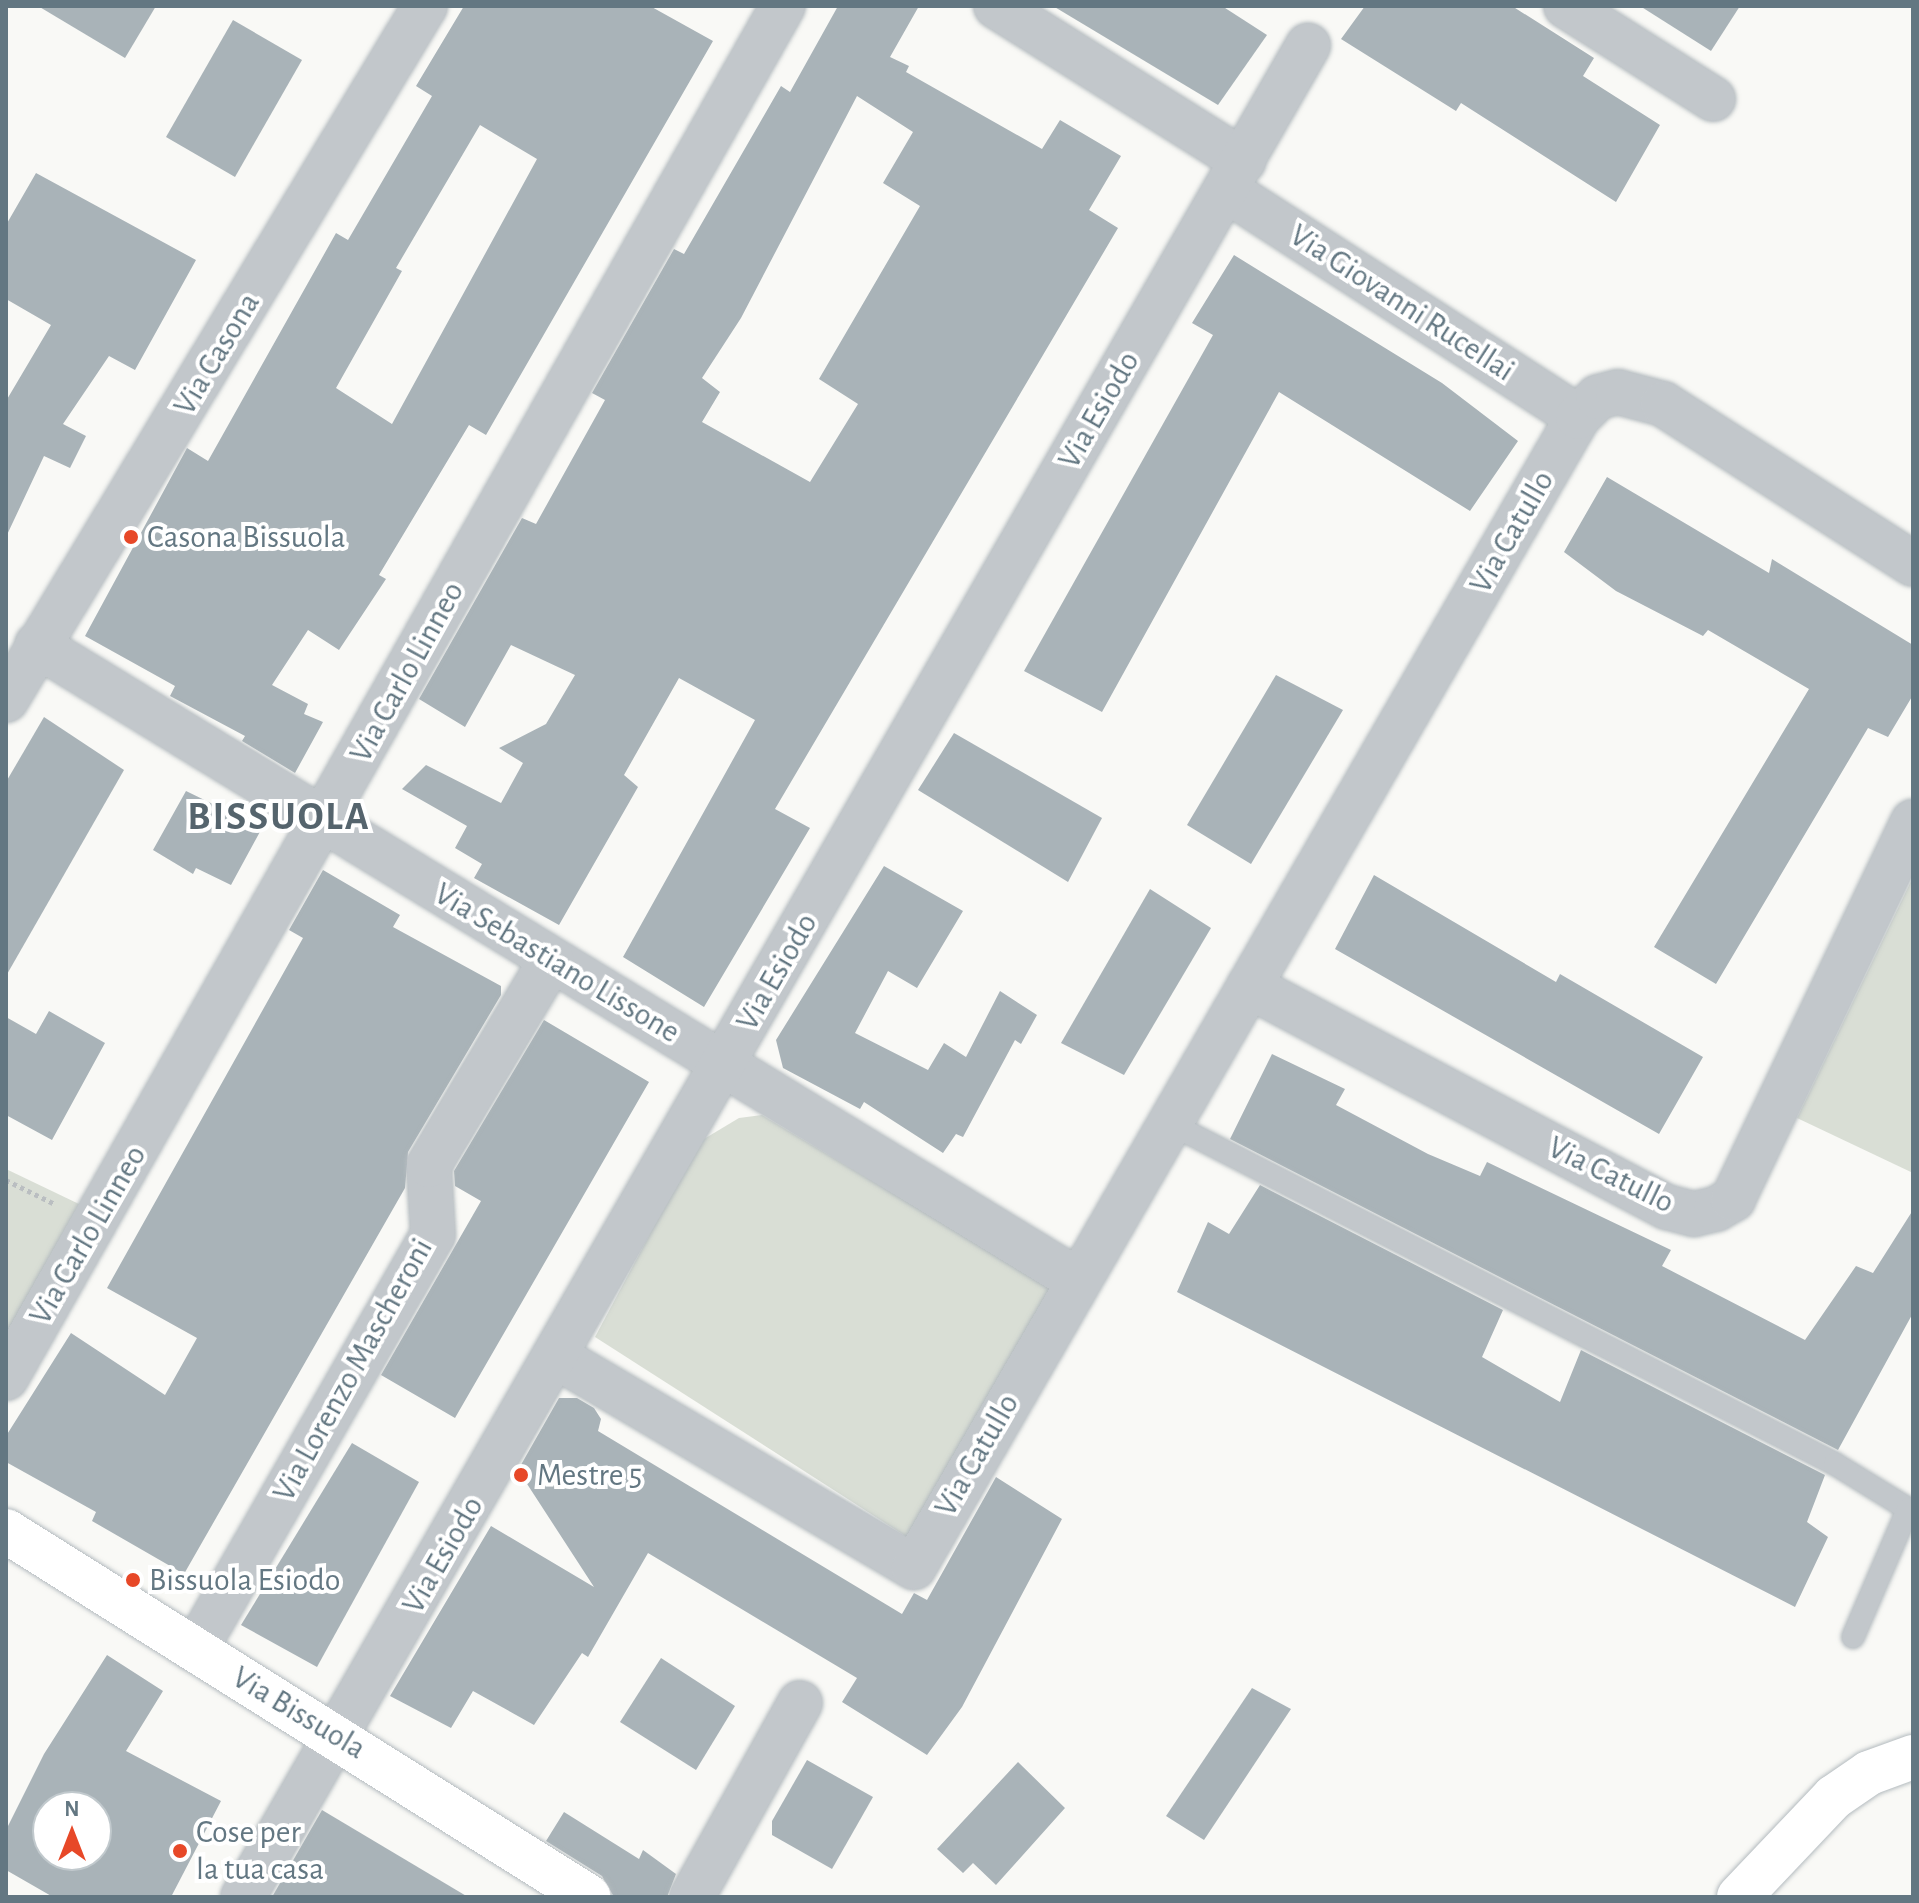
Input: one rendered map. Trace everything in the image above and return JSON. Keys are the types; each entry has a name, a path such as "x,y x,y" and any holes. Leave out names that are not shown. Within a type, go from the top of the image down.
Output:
{"street":[{"name":"Via Casona","path":"17,671 425,6"},
{"name":"Via Carlo Linneo","path":"6,1378 783,6"},
{"name":"Via Giovanni Rucellai","path":"996,6 1578,417"},
{"path":"1566,6 1713,99"},
{"name":"Via Esiodo","path":"243,1897 557,1357 1308,46"},
{"name":"Via Catullo","path":"557,1357 914,1567 1578,417 1598,397 1618,392 1663,404 1913,564"},
{"name":"Via Sebastiano Lissone","path":"17,671 323,820 1077,1280"},
{"name":"Via Catullo","path":"1249,986 1667,1207 1694,1214 1716,1209 1733,1199 1913,822"},
{"name":"Via Lorenzo Mascheroni","path":"195,1650 433,1235 429,1165 551,960"},
{"name":"Via Bissuola","path":"6,1531 337,1736 567,1891"},
{"path":"692,1897 800,1703"},
{"path":"1739,1897 1834,1797 1869,1773 1912,1750"}],"lane":[{"path":"1169,1123 1835,1464 1910,1510 1853,1637"}],"path":[{"path":"6,1180 95,1224"}],"shaded area":[{"path":"1913,877 1913,1173 1797,1118"},
{"path":"762,1115 1052,1289 907,1537 595,1337 699,1142 739,1118"},
{"path":"6,1169 79,1204 6,1334"}],"building":[{"path":"38,6 156,6 125,58"},
{"path":"464,6 650,6 713,41 486,435 469,425 379,575 386,579 339,650 308,630 272,685 308,704 304,714 323,722 295,773 242,741 245,736 170,696 175,686 85,636 187,448 208,461 336,233 348,240 432,96 416,86","holes":["480,125 537,159 392,424 336,388 402,271 396,268"]},
{"path":"838,6 919,6 890,57 909,66 906,72 1042,149 1060,120 1121,156 1089,210 1118,228 775,809 810,828 704,1007 623,957 755,720 679,678 624,775 638,787 559,925 474,878 482,864 455,848 467,826 402,789 426,765 501,803 523,763 499,748 546,724 575,675 511,645 465,727 419,699 522,518 536,524 605,400 592,393 674,249 684,254 781,86 790,92","holes":["857,96 913,132 883,183 920,206 819,379 858,404 810,482 702,422 720,392 702,378 741,318"]},
{"path":"1053,6 1222,6 1267,35 1218,105"},
{"path":"1365,6 1512,6 1594,58 1583,76 1660,125 1616,202 1461,103 1456,111 1341,39"},
{"path":"1640,6 1740,6 1711,51"},
{"path":"233,20 302,60 235,177 166,137"},
{"path":"36,173 196,260 135,370 109,356 63,424 86,436 70,468 44,456 6,537 6,401 51,325 6,299 6,225"},
{"path":"1234,255 1442,383 1518,441 1470,511 1279,392 1102,712 1024,671 1213,335 1192,323"},
{"path":"1607,477 1769,573 1772,559 1913,645 1913,695 1888,737 1868,728 1716,984 1654,947 1809,689 1708,630 1703,636 1616,591 1564,552"},
{"path":"1276,675 1343,710 1251,864 1187,825"},
{"path":"44,717 124,770 6,976 6,782"},
{"path":"954,733 1102,818 1068,882 918,790"},
{"path":"186,791 262,828 231,885 196,868 193,874 153,850"},
{"path":"884,866 963,911 917,988 888,971 855,1033 928,1070 944,1043 966,1057 1000,991 1037,1015 1021,1044 1015,1040 963,1137 956,1134 943,1153 864,1102 860,1109 783,1068 776,1040"},
{"path":"323,870 400,915 393,927 501,986 501,995 408,1152 405,1188 184,1574 92,1521 96,1512 6,1462 6,1436 71,1333 165,1395 197,1338 107,1288 303,938 289,930"},
{"path":"1374,875 1556,982 1560,974 1703,1057 1659,1134 1335,949"},
{"path":"1150,889 1211,928 1124,1075 1061,1043"},
{"path":"49,1011 105,1043 52,1140 6,1115 6,1017 36,1034"},
{"path":"544,1020 649,1082 455,1418 381,1375 481,1201 455,1186 454,1171"},
{"path":"1272,1054 1345,1089 1336,1105 1428,1154 1480,1176 1487,1162 1671,1250 1662,1266 1805,1340 1856,1266 1873,1273 1913,1210 1913,1313 1838,1450 1230,1139"},
{"path":"1260,1185 1503,1310 1482,1357 1560,1402 1581,1350 1825,1475 1807,1522 1828,1537 1795,1607 1177,1292 1208,1222 1229,1234"},
{"path":"559,1398 577,1398 594,1408 601,1419 598,1431 902,1614 914,1593 927,1600 996,1477 1062,1519 962,1707 927,1755 842,1702 857,1678 648,1553 588,1657 582,1653 534,1725 473,1691 451,1728 390,1696 491,1526 594,1587 518,1470"},
{"path":"352,1443 419,1482 317,1667 241,1625"},
{"path":"107,1655 163,1691 126,1751 221,1801 171,1897 53,1897 6,1870 6,1830 44,1754"},
{"path":"661,1658 735,1706 696,1770 620,1722"},
{"path":"1252,1688 1291,1709 1204,1840 1166,1816"},
{"path":"807,1760 873,1797 832,1869 772,1835 772,1821"},
{"path":"1018,1762 1065,1808 996,1885 973,1863 963,1873 937,1849"},
{"path":"322,1810 468,1897 272,1897"},
{"path":"564,1812 639,1859 643,1850 676,1874 667,1897 614,1897 602,1876 546,1841"}],"place":[{"name":"Casona Bissuola","path":"131,537"},
{"name":"Mestre 5","path":"521,1475"},
{"name":"Bissuola Esiodo","path":"133,1580"},
{"name":"Cose per la tua casa","path":"180,1851"}],"district":[{"name":"BISSUOLA","path":"279,817"}]}
